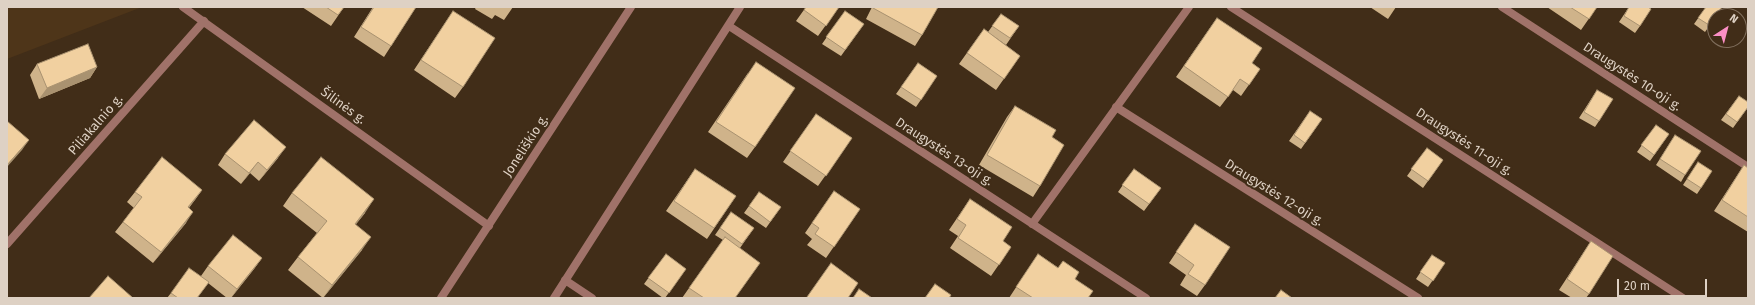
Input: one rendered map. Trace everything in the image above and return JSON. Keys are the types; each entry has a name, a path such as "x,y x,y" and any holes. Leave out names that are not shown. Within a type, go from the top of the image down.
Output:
{"street":[{"name":"Šilinės g.","path":"183,7 489,226"},
{"name":"Joneliškio g.","path":"441,298 631,7"},
{"path":"554,298 740,7"},
{"path":"1032,224 1189,7"},
{"name":"Draugystės 11-oji g.","path":"1231,7 1683,298"},
{"name":"Draugystės 10-oji g.","path":"1502,7 1748,167"},
{"name":"Piliakalnio g.","path":"7,244 204,21"},
{"name":"Draugystės 13-oji g.","path":"728,26 1146,298"},
{"name":"Draugystės 12-oji g.","path":"1116,107 1418,298"},
{"path":"565,280 592,298"}],"shaded area":[{"path":"7,7 142,7 7,59"}],"building":[{"path":"326,7 344,7 338,15"},
{"path":"374,7 416,7 391,46 361,27"},
{"path":"806,7 839,7 826,26 804,10"},
{"path":"938,7 922,35 873,8"},
{"path":"1570,7 1597,7 1589,19"},
{"path":"1629,7 1648,7 1651,9 1640,26 1624,16"},
{"path":"1706,7 1722,7 1707,8 1707,24 1698,18"},
{"path":"453,11 495,38 463,87 421,60"},
{"path":"845,11 864,24 845,50 826,37"},
{"path":"1001,14 1019,26 1010,38 992,26"},
{"path":"1217,18 1262,48 1252,63 1260,69 1249,85 1240,79 1228,97 1184,66"},
{"path":"984,29 1020,56 1004,79 967,53"},
{"path":"88,44 97,67 47,88 37,64"},
{"path":"756,62 795,88 755,147 716,122"},
{"path":"918,63 937,76 921,100 901,87"},
{"path":"1597,90 1613,99 1599,121 1584,112"},
{"path":"1739,96 1748,102 1748,107 1737,122 1726,114"},
{"path":"1015,106 1056,130 1052,137 1064,145 1040,186 987,155"},
{"path":"1310,111 1322,119 1305,143 1294,135"},
{"path":"816,114 852,138 826,176 790,151"},
{"path":"254,120 286,147 267,170 258,162 249,173 225,154"},
{"path":"7,121 29,140 7,165"},
{"path":"1656,125 1669,134 1654,155 1641,145"},
{"path":"1675,135 1701,151 1685,175 1660,159"},
{"path":"1427,148 1443,160 1428,181 1411,169"},
{"path":"162,157 202,190 188,207 193,212 161,252 123,222 142,197 135,192"},
{"path":"321,157 374,199 355,224 371,237 332,285 298,257 327,221 292,193"},
{"path":"1698,162 1712,171 1701,188 1687,179"},
{"path":"1744,165 1748,168 1748,217 1722,200"},
{"path":"695,169 736,196 714,228 674,201"},
{"path":"1134,169 1161,188 1149,204 1122,185"},
{"path":"834,191 860,209 834,247 815,234 819,228 812,223"},
{"path":"759,192 781,207 770,222 749,206"},
{"path":"970,199 1012,227 1003,241 1011,247 999,265 958,238 966,225 957,219"},
{"path":"731,212 754,228 742,244 720,228"},
{"path":"1195,224 1230,247 1205,285 1188,274 1194,265 1176,252"},
{"path":"233,235 262,258 237,289 208,266"},
{"path":"725,237 760,263 735,298 704,298 689,288"},
{"path":"1591,241 1613,256 1589,294 1567,279"},
{"path":"666,254 686,269 669,293 648,278"},
{"path":"1038,254 1058,268 1063,261 1079,272 1075,279 1093,291 1088,298 1033,298 1016,287"},
{"path":"1432,255 1445,263 1433,281 1420,272"},
{"path":"831,263 858,283 848,298 807,297"},
{"path":"189,268 209,282 197,298 178,298 171,293"},
{"path":"108,276 133,298 89,298"},
{"path":"935,284 951,295 949,298 925,298"},
{"path":"859,289 872,298 853,298"},
{"path":"1281,290 1292,298 1275,298"}]}
